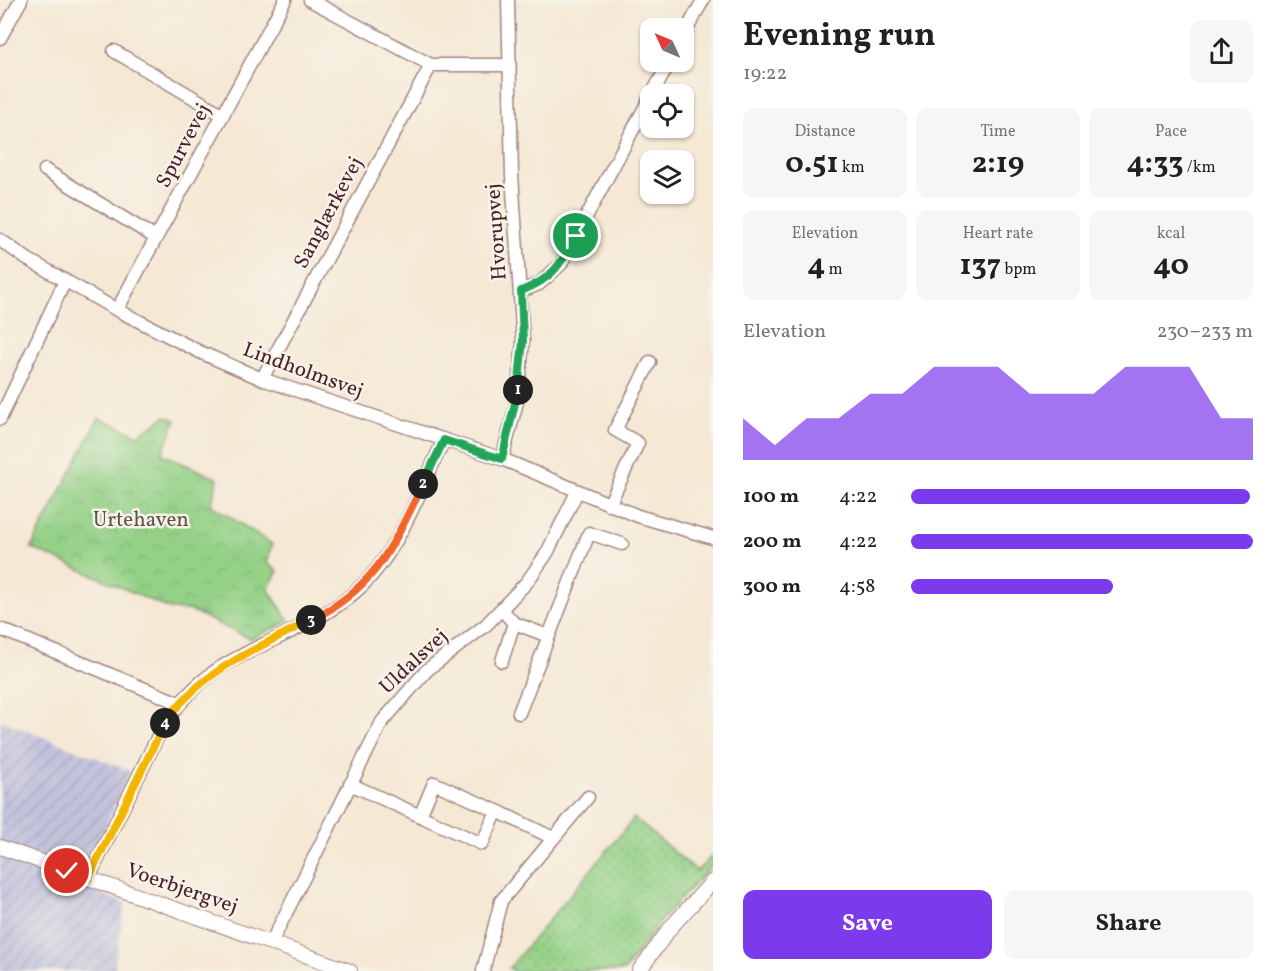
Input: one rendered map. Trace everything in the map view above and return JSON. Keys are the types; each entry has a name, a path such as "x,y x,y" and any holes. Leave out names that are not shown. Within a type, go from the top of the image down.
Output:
{"street":[{"path":"0,38 21,0"},
{"name":"Spurvevej","path":"117,310 285,0"},
{"path":"310,0 431,65 509,65"},
{"name":"Hvorupvej","path":"502,459 521,373 521,291 512,175 508,0"},
{"path":"693,18 703,0"},
{"path":"114,51 223,115"},
{"name":"Sanglærkevej","path":"261,379 431,65"},
{"path":"521,291 539,284 561,264 640,117"},
{"path":"45,170 156,238"},
{"name":"Lindholmsvej","path":"0,240 65,281 117,310 202,353 261,379 502,459 609,505 713,538"},
{"path":"0,419 65,281"},
{"path":"609,505 638,442 615,430 650,362"},
{"path":"88,879 163,726 179,703 226,663 327,612 355,593 375,573 392,547 444,440"},
{"name":"Uldalsvej","path":"271,943 381,722 405,692 427,670 501,610 547,553 577,492"},
{"path":"519,713 589,533 622,544"},
{"path":"501,610 514,623 548,636"},
{"path":"502,661 514,623"},
{"path":"0,629 179,703"},
{"path":"420,816 434,783 553,837"},
{"path":"350,784 482,844 497,811"},
{"path":"483,971 501,901 588,797"},
{"name":"Voerbjergvej","path":"0,847 350,971"},
{"path":"639,971 671,927 713,881"}],"shaded area":[{"path":"0,720 130,771 79,886 125,903 114,971 0,971"}],"green space":[{"name":"Urtehaven","path":"166,416 176,420 162,454 218,479 211,505 272,544 267,563 278,571 268,589 289,621 251,639 189,610 170,609 31,548 99,418 138,435"},
{"path":"634,818 697,871 712,856 713,864 662,919 624,971 513,971 509,968"}],"route":[{"path":"67,871 88,879 163,726 179,703 201,681 226,663 327,612 355,593 375,573 392,547 444,440 502,459 517,402 521,373 523,341 521,291 539,284 552,275 561,264 576,236"}]}
